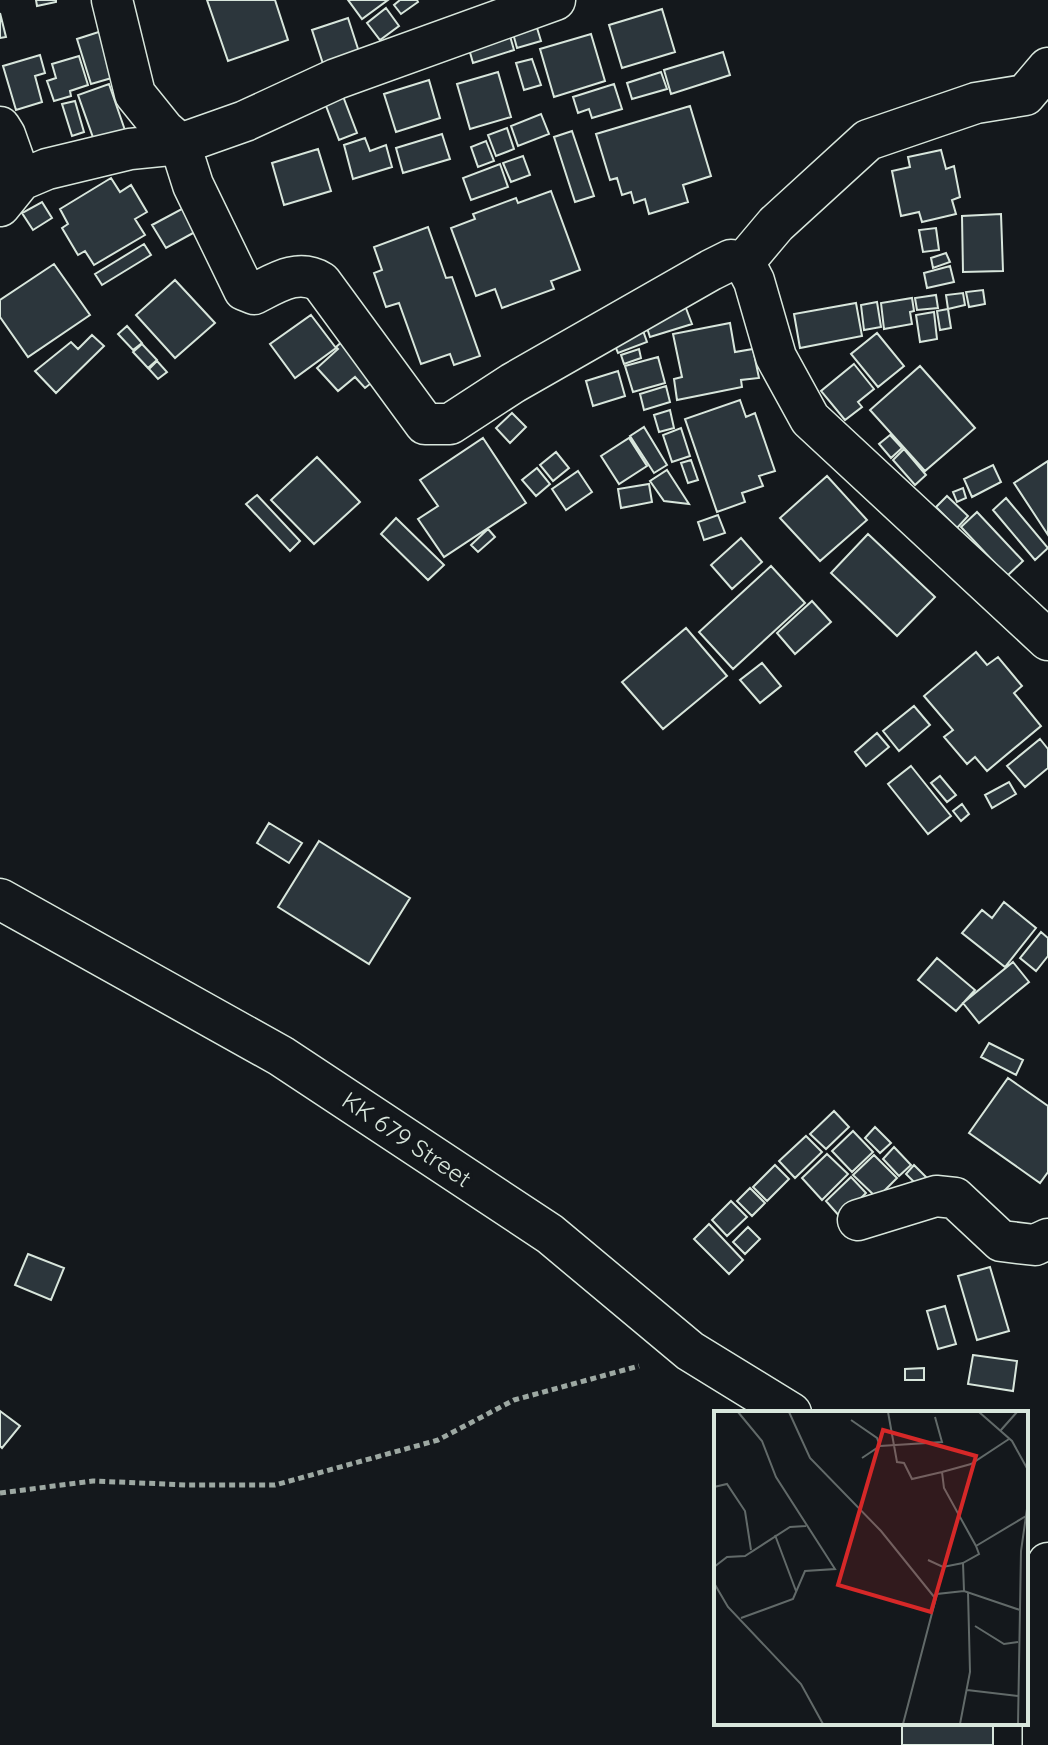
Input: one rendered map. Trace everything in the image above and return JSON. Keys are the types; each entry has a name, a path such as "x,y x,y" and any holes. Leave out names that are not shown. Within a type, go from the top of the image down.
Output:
{"street":[{"path":"112,0 135,94 164,130 180,144 193,185 244,290 254,294 291,276 310,275 321,282 425,424 450,424 513,383 711,270 731,260 744,262"},
{"path":"0,127 5,135 10,193 47,169 130,149 180,144 245,121 336,79 555,0"},
{"path":"744,262 776,224 868,140 976,103 1025,95 1048,68"},
{"path":"744,262 754,281 776,357 810,419 1048,640"},
{"name":"KK 679 Street","path":"0,899 281,1056 550,1234 690,1351 788,1411"},
{"path":"858,1220 936,1196 955,1198 1001,1241 1035,1245 1048,1239"},
{"path":"1039,1577 1043,1745"}],"path":[{"path":"0,1493 93,1481 275,1485 438,1440 514,1400 690,1351"}],"building":[{"path":"36,0 56,0 56,2 37,6"},
{"path":"207,0 275,0 288,40 228,61"},
{"path":"348,0 388,0 362,19"},
{"path":"400,0 418,2 401,14 394,5"},
{"path":"386,8 399,26 380,40 367,23"},
{"path":"662,9 675,52 622,68 609,25"},
{"path":"0,13 6,37 0,38"},
{"path":"348,18 361,58 325,70 312,30"},
{"path":"534,18 541,41 517,48 511,26"},
{"path":"108,29 122,75 91,84 77,39"},
{"path":"508,29 514,50 473,63 467,42"},
{"path":"591,34 605,81 554,97 540,49"},
{"path":"723,52 730,75 671,94 664,70"},
{"path":"40,55 45,73 35,76 42,102 16,110 3,66"},
{"path":"79,56 88,85 70,91 71,96 54,101 47,81 56,78 52,64"},
{"path":"532,59 541,85 524,90 516,63"},
{"path":"498,72 511,117 470,129 457,84"},
{"path":"661,72 667,89 632,99 627,83"},
{"path":"429,80 440,118 396,132 384,94"},
{"path":"109,84 127,136 96,146 78,95"},
{"path":"614,84 622,109 592,118 589,109 578,113 573,97"},
{"path":"341,91 357,133 339,140 323,98"},
{"path":"75,101 84,132 72,136 62,104"},
{"path":"690,106 711,176 683,185 688,202 649,214 645,199 634,203 631,192 622,195 617,178 610,180 596,134"},
{"path":"541,114 549,134 518,146 511,126"},
{"path":"507,128 514,149 496,156 488,135"},
{"path":"572,131 594,196 575,202 554,137"},
{"path":"442,134 450,159 403,173 396,148"},
{"path":"365,138 370,151 386,145 392,167 353,179 344,145"},
{"path":"486,141 494,161 478,167 471,147"},
{"path":"318,149 331,191 284,205 272,163"},
{"path":"941,150 946,169 954,166 960,197 952,200 956,214 922,222 919,212 901,216 892,171 910,167 908,157"},
{"path":"523,156 530,175 511,182 503,163"},
{"path":"500,164 508,187 471,200 463,178"},
{"path":"111,178 120,192 131,185 147,212 135,219 145,235 94,265 85,251 78,255 62,228 68,224 60,209"},
{"path":"551,191 580,270 551,281 554,289 502,308 495,289 476,296 451,228 475,219 473,214 516,198 518,203"},
{"path":"42,202 52,218 33,230 22,213"},
{"path":"191,204 204,227 166,248 152,225"},
{"path":"1001,214 1003,271 963,272 962,216"},
{"path":"428,227 446,278 452,277 480,356 454,365 450,354 421,364 399,303 386,307 374,273 382,270 374,247"},
{"path":"936,228 939,250 923,252 919,230"},
{"path":"144,244 151,255 102,285 95,274"},
{"path":"946,253 950,262 933,268 931,258"},
{"path":"54,264 90,315 28,357 0,317 0,300"},
{"path":"950,266 954,282 927,288 924,273"},
{"path":"175,280 215,323 175,358 136,315"},
{"path":"983,290 985,304 969,307 966,292"},
{"path":"963,293 965,305 948,309 946,295"},
{"path":"936,295 938,308 917,310 915,298"},
{"path":"912,298 912,324 884,329 881,303"},
{"path":"877,302 881,327 864,330 861,305"},
{"path":"684,303 692,324 650,337 643,316"},
{"path":"856,303 862,336 800,348 794,314"},
{"path":"948,309 951,328 940,330 937,311"},
{"path":"934,312 937,339 920,342 916,315"},
{"path":"311,315 336,348 295,378 270,344"},
{"path":"730,323 735,352 753,349 759,378 741,380 742,387 677,400 674,379 682,377 673,334"},
{"path":"641,325 647,342 618,353 611,336"},
{"path":"127,326 142,343 133,350 118,334"},
{"path":"877,333 904,366 878,387 851,354"},
{"path":"92,335 104,346 56,393 35,371 71,342 78,349"},
{"path":"346,338 380,376 365,388 355,377 338,391 317,368"},
{"path":"142,344 157,360 148,368 133,352"},
{"path":"639,349 641,358 624,364 621,355"},
{"path":"658,357 665,383 633,392 625,366"},
{"path":"157,361 167,372 158,379 149,369"},
{"path":"854,364 874,389 858,402 862,407 845,420 821,391"},
{"path":"920,366 975,428 925,471 870,410"},
{"path":"618,371 625,396 593,406 586,381"},
{"path":"666,386 670,402 644,410 640,394"},
{"path":"740,400 746,417 755,413 775,471 759,476 763,486 742,493 745,502 717,512 685,419"},
{"path":"670,410 674,428 659,432 654,415"},
{"path":"512,413 526,427 510,443 496,428"},
{"path":"644,427 667,465 654,473 630,436"},
{"path":"681,428 690,456 672,462 663,435"},
{"path":"890,435 902,448 891,458 879,444"},
{"path":"483,438 526,503 444,557 418,519 438,506 420,480"},
{"path":"629,438 647,466 619,484 601,456"},
{"path":"904,449 926,475 915,485 893,460"},
{"path":"556,452 569,468 553,481 540,465"},
{"path":"317,457 360,502 314,544 271,500"},
{"path":"691,460 698,480 688,483 681,463"},
{"path":"1048,461 1048,535 1014,483"},
{"path":"993,465 1001,482 972,497 964,479"},
{"path":"537,468 550,484 536,496 522,480"},
{"path":"667,470 689,504 664,501 650,481"},
{"path":"578,471 592,492 566,510 552,489"},
{"path":"827,476 867,520 820,561 780,518"},
{"path":"649,484 652,502 621,508 618,489"},
{"path":"963,488 966,498 957,502 953,492"},
{"path":"257,495 300,541 290,551 246,504"},
{"path":"947,496 968,516 957,528 936,507"},
{"path":"1006,498 1048,548 1035,560 993,510"},
{"path":"977,512 1023,561 1007,576 961,527"},
{"path":"718,515 725,533 704,540 698,522"},
{"path":"396,518 444,565 428,580 381,534"},
{"path":"488,529 495,537 478,552 471,545"},
{"path":"868,534 935,597 897,636 831,573"},
{"path":"741,538 762,562 732,589 711,565"},
{"path":"771,566 805,603 733,669 699,632"},
{"path":"812,601 831,622 795,654 777,633"},
{"path":"686,628 727,676 663,729 622,682"},
{"path":"976,652 987,665 998,657 1022,686 1014,693 1041,726 987,771 975,757 967,764 944,737 953,730 924,696"},
{"path":"762,663 781,686 760,703 740,680"},
{"path":"914,706 930,725 899,751 883,731"},
{"path":"877,733 889,747 866,766 855,752"},
{"path":"1040,739 1048,749 1048,768 1025,787 1007,766"},
{"path":"911,766 951,816 928,834 888,784"},
{"path":"940,776 956,795 947,802 931,783"},
{"path":"1009,782 1016,794 992,808 985,795"},
{"path":"962,804 969,814 961,821 953,811"},
{"path":"269,823 302,843 289,863 257,843"},
{"path":"319,841 410,898 369,964 278,907"},
{"path":"1004,902 1036,928 1005,967 962,933 982,910 992,918"},
{"path":"1041,932 1048,938 1048,956 1036,971 1020,958"},
{"path":"937,958 975,990 956,1011 918,980"},
{"path":"1013,962 1029,982 979,1023 963,1003"},
{"path":"989,1043 1023,1060 1016,1075 981,1057"},
{"path":"1008,1078 1048,1106 1048,1172 1040,1183 969,1133"},
{"path":"834,1111 849,1127 826,1149 810,1134"},
{"path":"875,1127 891,1143 880,1153 865,1138"},
{"path":"853,1131 873,1152 852,1172 832,1151"},
{"path":"806,1136 822,1152 795,1178 779,1161"},
{"path":"894,1147 911,1165 899,1176 883,1159"},
{"path":"827,1154 848,1174 822,1200 802,1178"},
{"path":"874,1155 897,1178 877,1198 853,1175"},
{"path":"775,1165 789,1179 767,1201 753,1187"},
{"path":"914,1165 929,1180 920,1188 906,1174"},
{"path":"851,1177 866,1193 841,1218 826,1201"},
{"path":"750,1188 765,1203 752,1216 737,1201"},
{"path":"731,1201 747,1217 727,1236 712,1220"},
{"path":"709,1224 743,1260 729,1274 694,1239"},
{"path":"748,1227 760,1239 745,1254 733,1242"},
{"path":"28,1254 64,1268 51,1300 15,1285"},
{"path":"990,1267 1009,1331 977,1340 958,1276"},
{"path":"945,1306 956,1344 938,1349 927,1311"},
{"path":"973,1355 1017,1361 1013,1391 968,1384"},
{"path":"924,1368 924,1380 905,1380 905,1369"},
{"path":"0,1411 20,1426 2,1448 0,1446"},
{"path":"902,1725 993,1725 993,1745 902,1745"}]}
